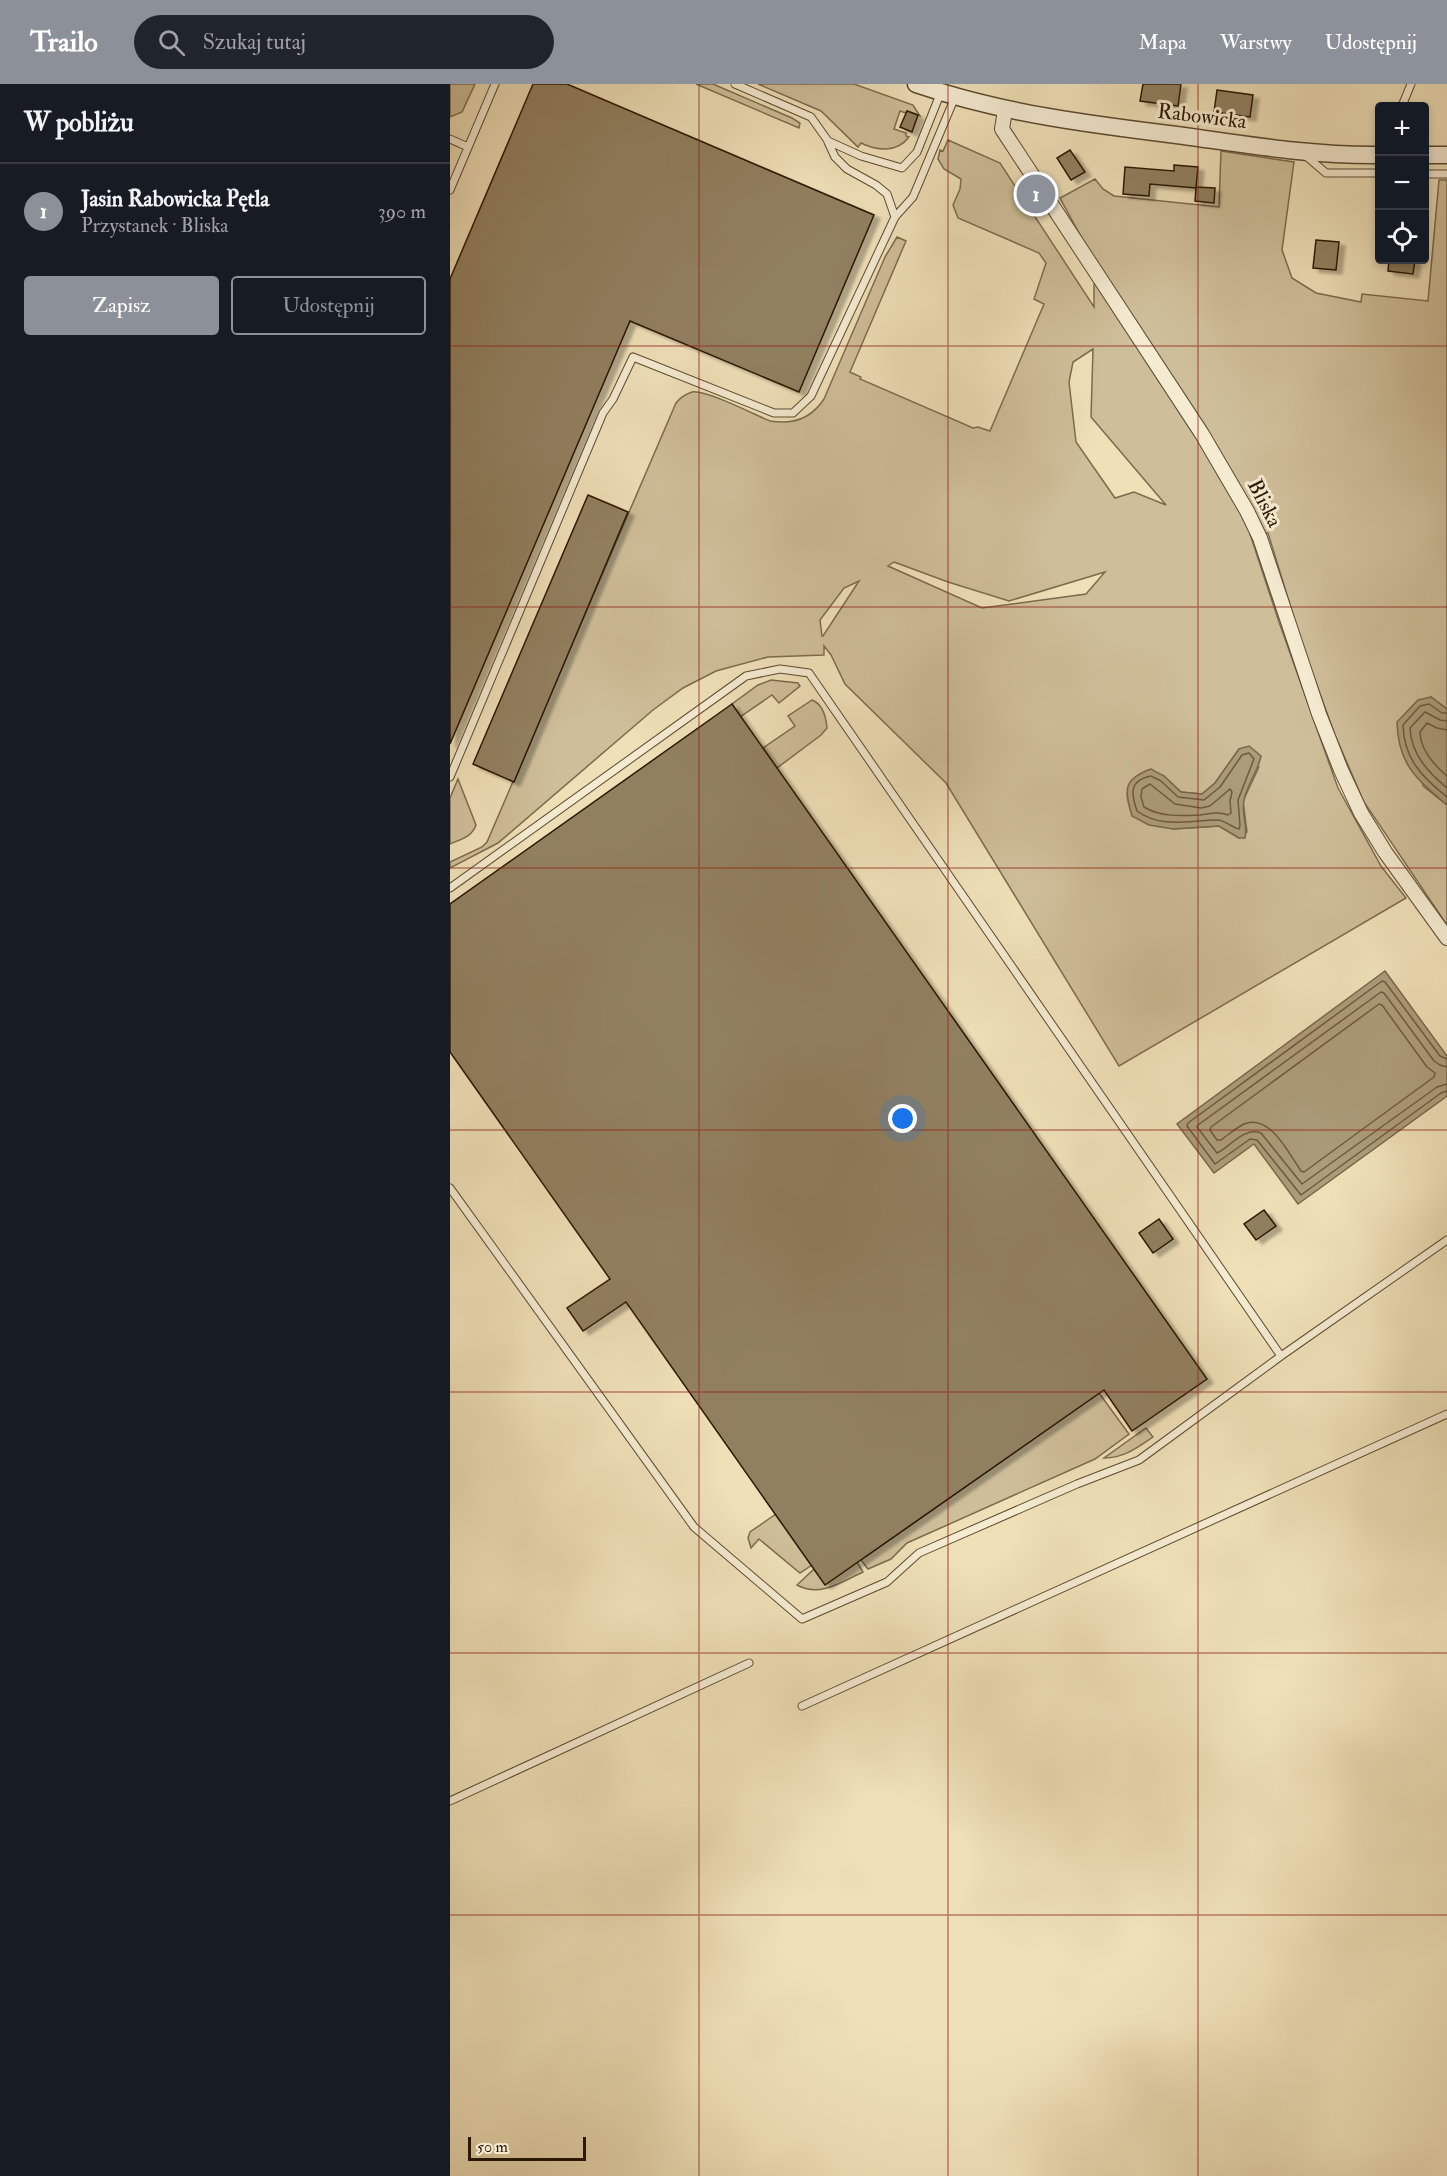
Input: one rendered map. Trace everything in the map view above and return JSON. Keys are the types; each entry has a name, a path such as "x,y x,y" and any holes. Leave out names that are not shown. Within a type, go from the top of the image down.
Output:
{"street":[{"name":"Rabowicka","path":"916,84 1005,110 1098,125 1300,151 1375,155"},
{"name":"Bliska","path":"1005,110 1002,129 1202,434 1247,511 1260,538 1319,714 1346,781 1361,813 1385,852 1447,938"},
{"path":"1429,155 1447,156"}],"lane":[{"path":"450,190 495,84"},
{"path":"735,84 811,117 828,141 835,157 847,169 876,185 887,194 895,217"},
{"path":"1404,102 1411,84"},
{"path":"828,141 861,156 902,168 917,152 948,95"},
{"path":"450,777 603,413 613,399 633,357 774,413 793,413 811,396 895,217 913,197 948,95"},
{"path":"450,139 468,147"},
{"path":"1300,151 1326,173 1375,173"},
{"path":"1429,174 1447,174"},
{"path":"450,888 746,676 780,669 809,674 1281,1356"},
{"path":"450,1188 694,1527 802,1619 887,1582 919,1553 1077,1484 1139,1460 1281,1356 1447,1240"},
{"path":"802,1706 1447,1414"},
{"path":"450,1801 749,1663"}],"shaded area":[{"path":"450,84 475,84 462,112 450,117"},
{"path":"696,84 713,84 792,118 800,123 799,128"},
{"path":"758,84 854,84 913,105 920,116 900,111 894,129 906,133 909,137 899,146 880,149 861,143 858,147 821,111"},
{"path":"948,140 1000,163 1094,307 1094,285 1098,268 1060,198 1095,179 1103,189 1114,196 1219,207 1221,151 1294,162 1282,250 1292,278 1316,293 1361,302 1362,294 1428,301 1439,180 1447,180 1447,709 1431,697 1423,786 1447,805 1447,925 1364,802 1335,735 1303,647 1268,533 1250,534 1338,788 1381,866 1406,898 1119,1066 946,783 845,684 824,646 824,655 768,657 716,671 683,688 653,710 498,843 450,868 450,862 482,847 487,842 676,403 681,398 692,392 708,394 770,421 794,421 807,416 824,399 885,257 897,237 906,241 850,372 861,377 860,379 973,428 978,427 990,431 1044,304 1034,299 1046,263 1039,253 958,218 953,205 960,189 961,179 944,169 938,159 940,150 943,151","holes":["1093,349 1091,417 1166,505 1134,492 1115,498 1076,442 1069,382 1073,362","894,562 1009,601 1105,572 1086,594 982,608 888,566","859,581 822,636 820,620 844,588","1239,749 1259,767 1243,801 1247,832 1239,838 1219,826 1173,829 1164,776 1181,792 1202,794 1215,783"]},
{"path":"771,680 798,683 800,686 779,703 772,695 740,717 732,704 758,685"},
{"path":"812,700 825,715 827,728 777,768 763,748 795,726 788,716"},
{"path":"458,779 476,825 469,835 450,844 450,798"},
{"path":"1099,1393 1129,1434 1095,1459 907,1543 891,1559 868,1569 861,1560"},
{"path":"1146,1428 1153,1437 1124,1454 1104,1458"},
{"path":"776,1514 812,1565 800,1573 759,1539 751,1548 748,1538 750,1532"},
{"path":"857,1562 863,1572 831,1587 814,1590 797,1585 814,1569"}],"water":[{"path":"1431,697 1447,709 1447,805 1411,770 1405,760 1398,737 1397,722 1418,700"},
{"path":"1249,746 1261,756 1244,800 1245,838 1239,838 1219,826 1173,829 1149,825 1132,816 1127,792 1128,786 1135,777 1151,769 1164,776 1181,792 1202,794 1215,783 1239,749"},
{"path":"1385,971 1447,1056 1447,1096 1298,1204 1254,1144 1214,1173 1177,1124"}],"building":[{"path":"533,84 567,84 874,215 799,392 630,321 450,744 450,279"},
{"path":"1143,84 1181,84 1178,106 1140,101"},
{"path":"1217,90 1253,95 1250,117 1214,112"},
{"path":"907,111 918,115 912,132 900,127"},
{"path":"1070,150 1085,172 1071,180 1057,158"},
{"path":"1174,165 1198,167 1196,187 1215,188 1214,203 1195,201 1196,188 1150,184 1149,196 1123,194 1125,167 1174,171"},
{"path":"1316,240 1339,242 1336,270 1313,268"},
{"path":"1389,264 1414,264 1413,274 1388,271"},
{"path":"588,495 628,512 514,782 473,764"},
{"path":"732,704 1207,1379 1132,1431 1104,1390 825,1585 626,1302 583,1331 567,1308 610,1279 450,1052 450,904"},
{"path":"1264,1210 1276,1226 1256,1240 1244,1224"},
{"path":"1159,1219 1173,1239 1153,1253 1139,1233"}],"place":[{"name":"Jasin Rabowicka Pętla","path":"1036,194"}]}
